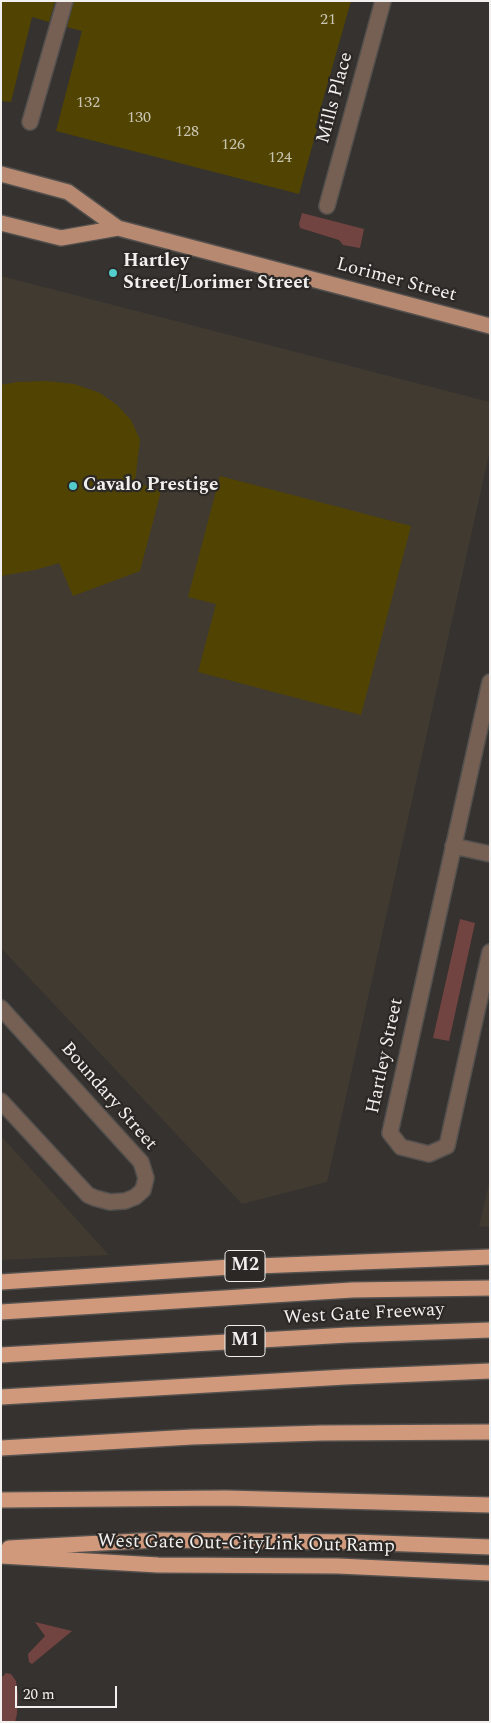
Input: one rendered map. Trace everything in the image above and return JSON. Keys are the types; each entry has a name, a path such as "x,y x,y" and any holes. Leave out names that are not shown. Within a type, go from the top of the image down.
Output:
{"highway":[{"name":"M2","path":"1,1282 231,1267 490,1257"},
{"path":"1,1312 352,1290 490,1288"},
{"name":"West Gate Freeway","path":"1,1355 348,1335 490,1330"},
{"path":"1,1397 345,1377 490,1372"},
{"path":"1,1448 192,1437 322,1433 490,1432"},
{"path":"1,1500 226,1498 490,1505"},
{"path":"1,1549 158,1540 352,1542 490,1547"},
{"name":"West Gate Out-CityLink Out Ramp","path":"1,1556 158,1565 338,1566 490,1573"}],"main road":[{"name":"Lorimer Street","path":"1,174 68,192 118,228 490,326"},
{"name":"Lorimer Street","path":"1,222 61,238 118,228"}],"street":[{"path":"30,122 65,1"},
{"name":"Mills Place","path":"327,206 383,1"},
{"name":"Hartley Street","path":"490,682 390,1133 400,1147 429,1154 447,1146 490,952"},
{"path":"453,846 490,854"},
{"name":"Boundary Street","path":"1,1008 141,1162 146,1178 143,1190 130,1200 118,1201 102,1200 88,1194 1,1101"}],"shaded area":[{"path":"302,213 364,229 360,248 343,245 339,240 300,228 299,224"},
{"path":"1,276 490,402 490,450 327,1182 242,1204 1,948"},
{"path":"460,919 475,923 449,1041 433,1038"},
{"path":"1,1136 109,1255 1,1260"},
{"path":"490,1179 490,1226 479,1227"},
{"path":"35,1622 72,1631 32,1664 29,1662 28,1654 45,1636"},
{"path":"6,1673 11,1674 16,1681 18,1695 15,1722 1,1722 1,1678"}],"building":[{"path":"1,1 55,1 49,22 32,17 11,102 1,101"},
{"path":"74,1 351,1 315,128 317,129 299,194 56,131 82,31 67,27"},
{"name":"Cavalo Prestige","path":"47,381 74,384 100,393 117,405 131,420 140,440 135,482 161,491 140,571 73,596 59,563 35,570 1,576 1,385 17,382"},
{"path":"220,476 411,526 361,715 198,672 216,604 188,597"}],"place":[{"name":"Hartley Street/Lorimer Street","path":"113,273"},
{"name":"Cavalo Prestige","path":"73,486"}]}
